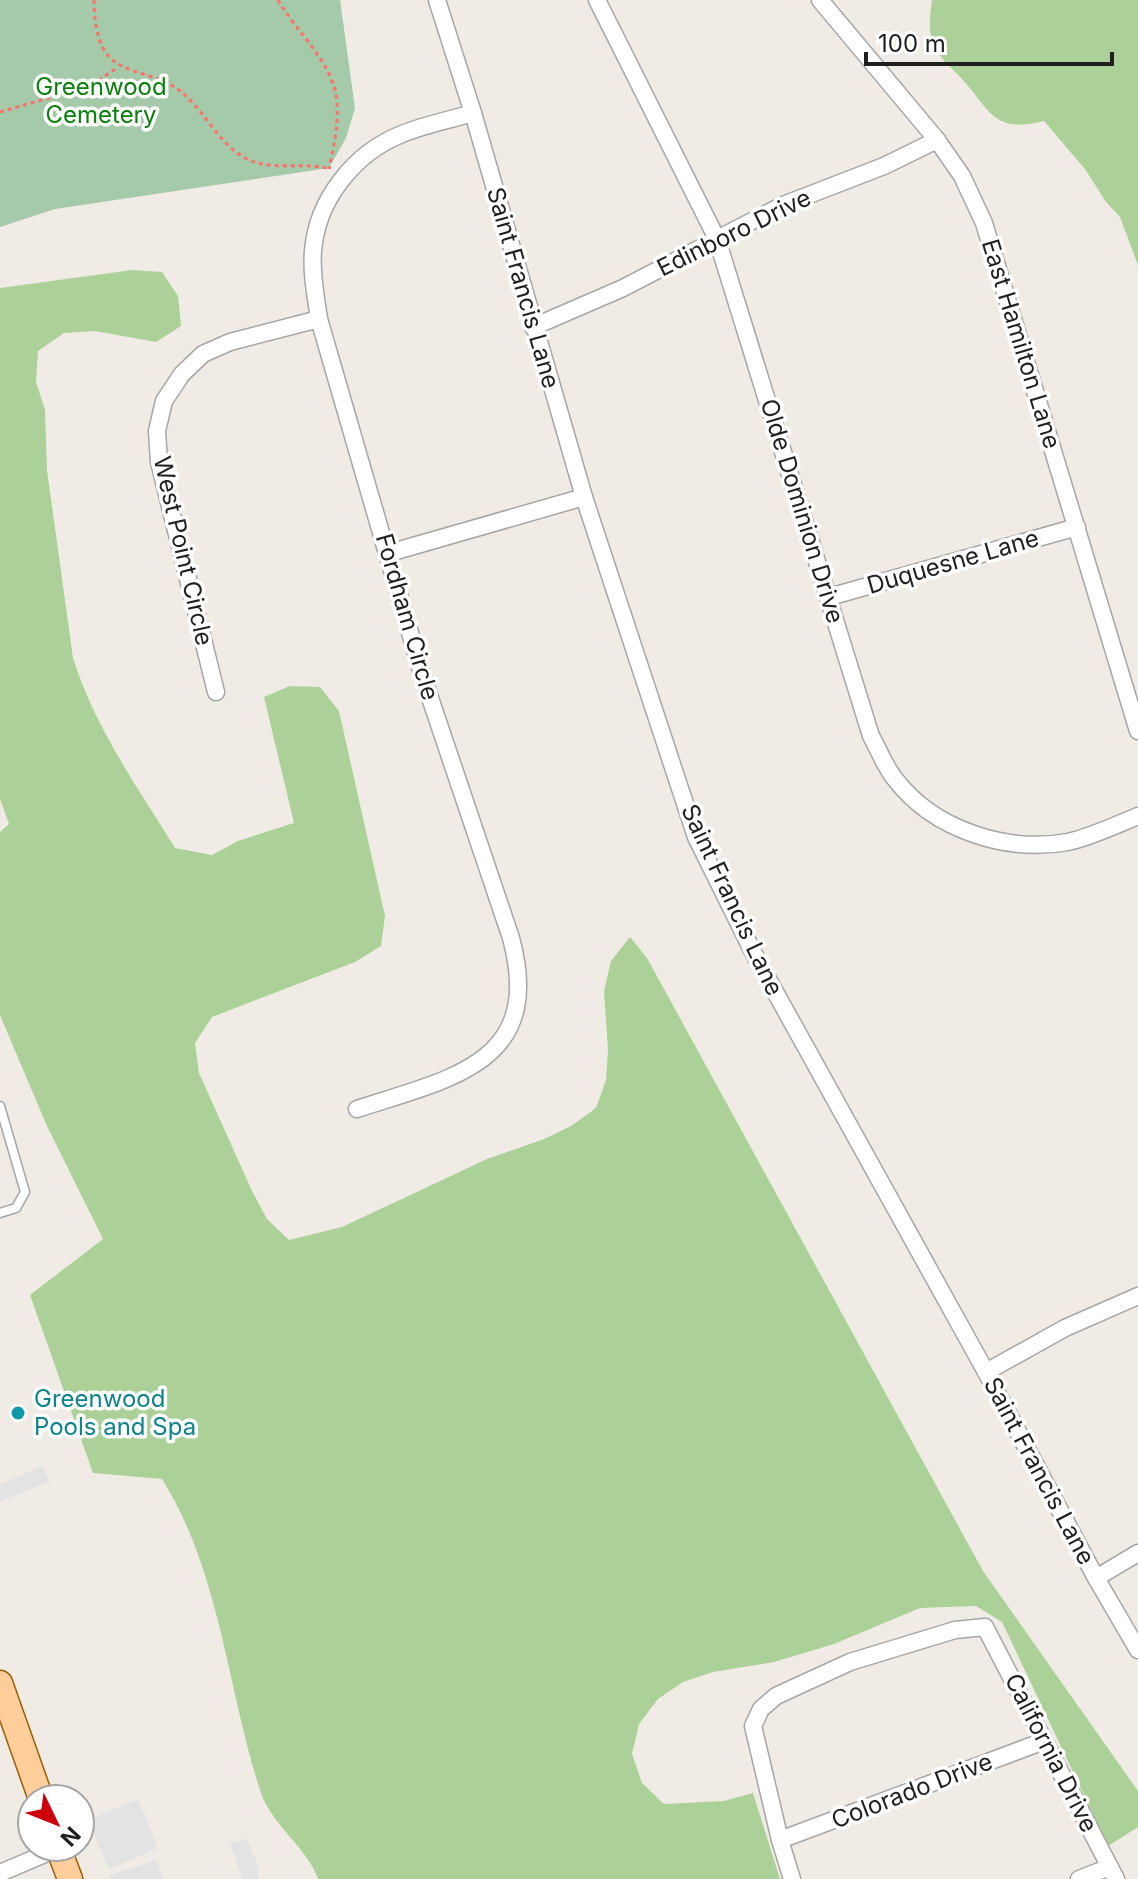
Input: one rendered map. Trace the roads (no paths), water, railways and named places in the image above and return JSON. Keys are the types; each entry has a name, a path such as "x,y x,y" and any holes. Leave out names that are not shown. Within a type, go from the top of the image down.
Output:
{"main road":[{"path":"0,1683 35,1783"}],"street":[{"name":"Saint Francis Lane","path":"437,0 473,113 584,497 696,837 753,952 1138,1650"},
{"name":"Olde Dominion Drive","path":"597,0 717,239 871,736 894,779 940,819 1005,843 1037,845 1070,841 1138,816"},
{"name":"East Hamilton Lane","path":"820,0 937,140 962,176 984,223 1138,731"},
{"name":"Fordham Circle","path":"357,1109 452,1078 473,1067 494,1050 509,1029 519,999 519,967 511,938 422,674 319,319 313,279 313,250 337,171 400,135 473,113"},
{"name":"Edinboro Drive","path":"533,327 623,288 783,205 884,166 937,140"},
{"name":"West Point Circle","path":"216,692 159,462 157,431 164,401 182,374 203,354 230,342 319,319"},
{"path":"389,553 584,497"},
{"name":"Duquesne Lane","path":"829,597 1077,527"},
{"path":"986,1372 1065,1328 1138,1296"},
{"path":"1096,1578 1138,1553"},
{"name":"California Drive","path":"780,1840 753,1726 761,1709 776,1696 850,1662 955,1630 985,1627 1113,1873"},
{"name":"Colorado Drive","path":"780,1840 1044,1741"},
{"path":"780,1840 792,1879"},
{"path":"0,1873 23,1863"},
{"path":"1079,1879 1113,1873"}],"lane":[{"path":"0,1106 25,1192 16,1208 0,1213"}],"place":[{"name":"Greenwood Pools and Spa","path":"18,1413"}],"park label":[{"name":"Greenwood Cemetery","path":"101,101"}]}
